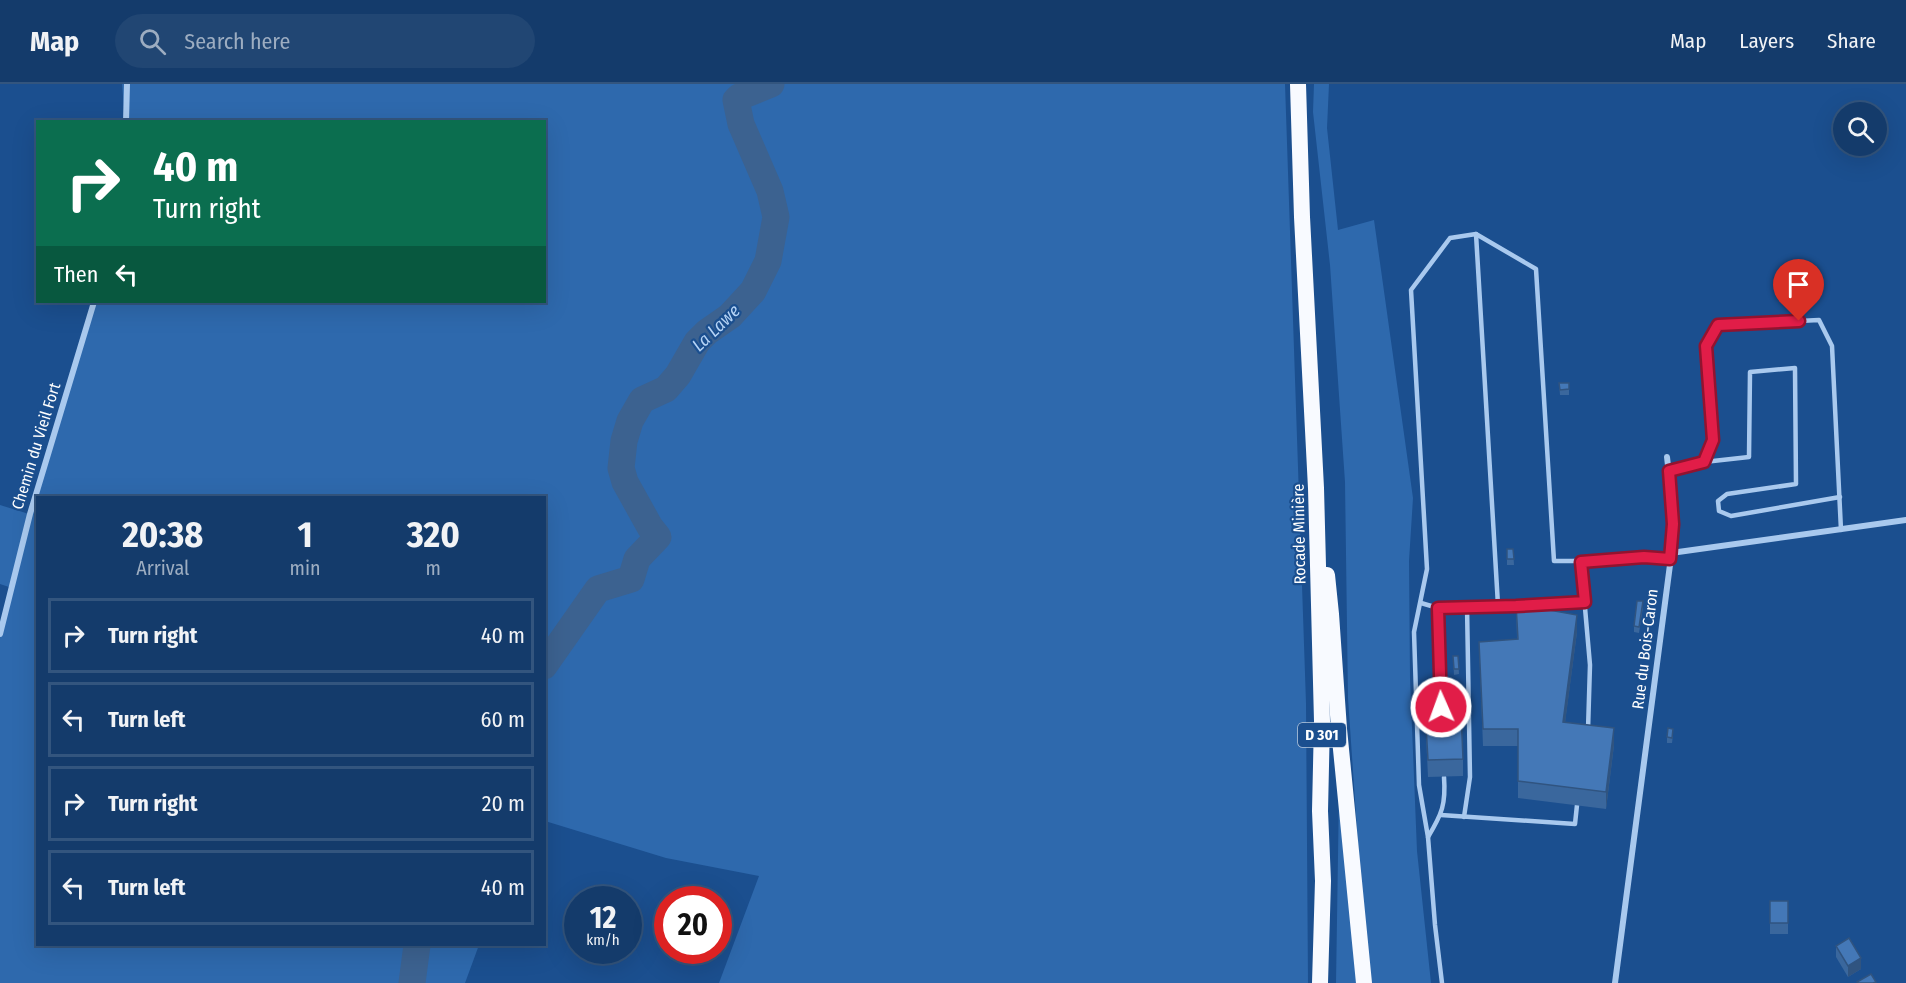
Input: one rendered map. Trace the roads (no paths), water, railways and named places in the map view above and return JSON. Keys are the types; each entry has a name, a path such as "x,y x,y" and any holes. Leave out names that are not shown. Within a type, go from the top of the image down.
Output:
{"highway":[{"name":"Rocade Minière","path":"1298,84 1302,217 1316,488 1322,721 1320,811 1323,881 1320,983"},
{"path":"1316,488 1332,614 1339,729 1364,983"}],"street":[{"path":"126,120 127,84"},
{"name":"Chemin du Vieil Fort","path":"0,634 30,514 94,303"},
{"name":"Rue du Bois-Caron","path":"1616,983 1671,556 1673,524 1667,457"},
{"path":"1671,556 1906,520"}],"lane":[{"path":"1476,234 1498,605"},
{"path":"1442,983 1428,837 1419,785 1414,632 1427,569 1411,290 1450,237 1476,234 1536,269 1554,561 1581,562 1671,556"},
{"path":"1704,462 1713,440 1706,346 1718,325 1819,320 1833,345 1841,530"},
{"path":"1669,471 1704,462 1749,457 1750,372 1795,368 1796,484 1727,494 1718,501 1719,512 1731,516 1840,496"},
{"path":"1581,562 1591,687 1587,742"},
{"path":"1421,603 1438,608 1585,602"},
{"path":"1464,817 1470,777 1467,606"},
{"path":"1438,608 1441,707"},
{"path":"1428,837 1441,815 1445,793 1444,777"},
{"path":"1441,815 1575,825 1577,805"}],"waterway":[{"name":"La Lawe","path":"546,663 598,589 631,579 637,559 658,537 625,482 621,468 624,441 630,421 642,400 666,389 678,375 697,342 730,316 753,291 768,261 776,217 770,191 741,124 736,100 771,84"},
{"name":"La Lawe","path":"412,983 417,946"}]}
